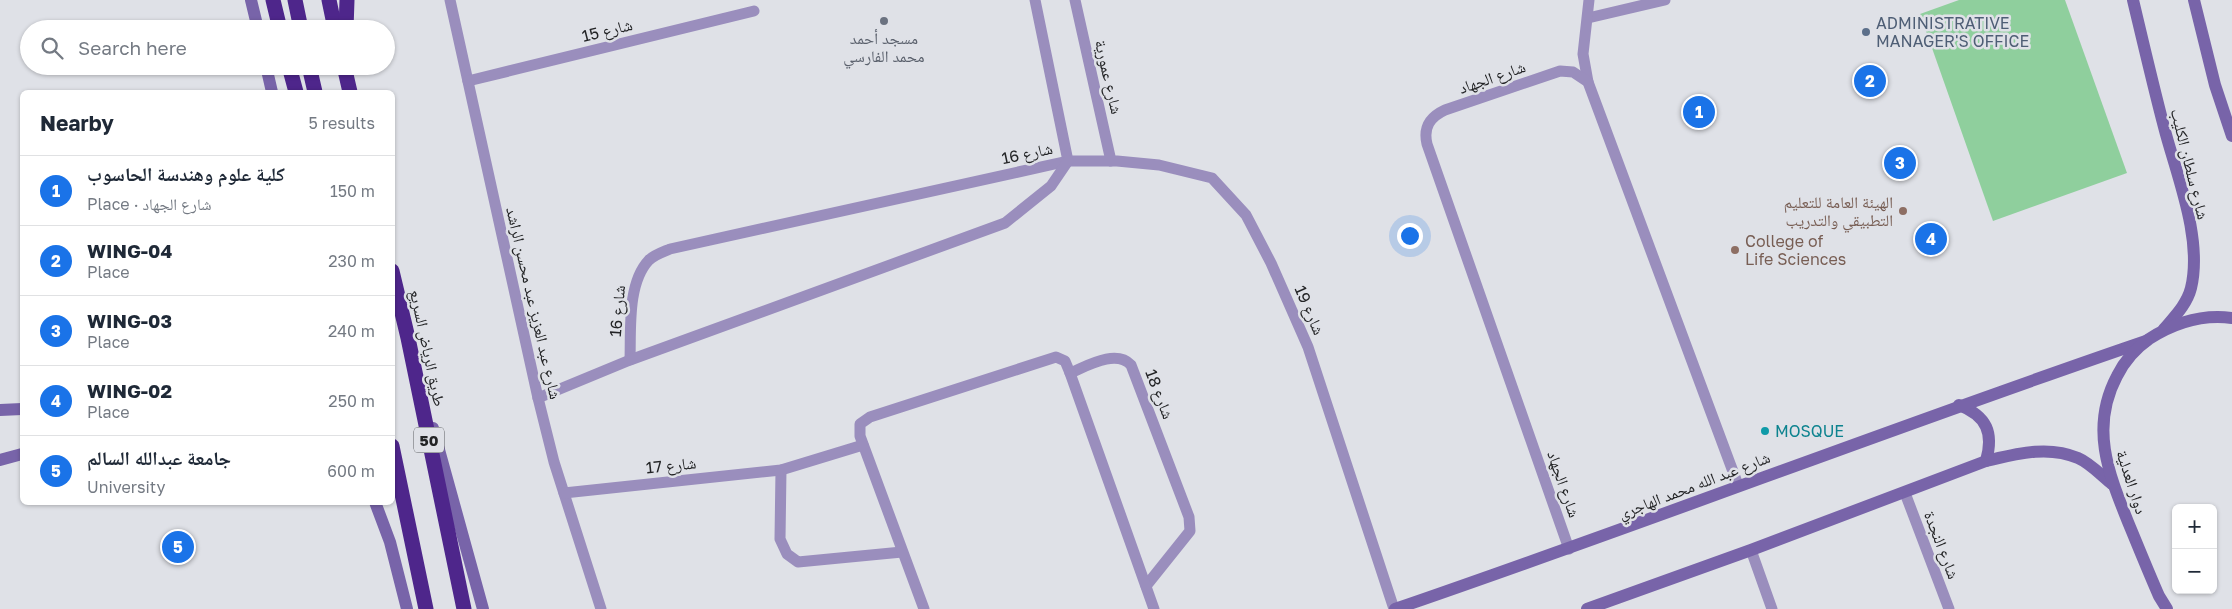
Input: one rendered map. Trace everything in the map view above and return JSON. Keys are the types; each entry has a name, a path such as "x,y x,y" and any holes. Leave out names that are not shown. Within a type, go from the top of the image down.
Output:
{"highway":[{"path":"272,0 278,20"},
{"path":"295,0 299,20"},
{"path":"329,0 333,20"},
{"path":"347,20 348,0"},
{"path":"291,75 295,90"},
{"path":"311,75 315,90"},
{"path":"346,75 350,90"},
{"name":"طريق الرياض السريع","path":"395,284 464,609"},
{"name":"50","path":"395,460 426,609"}],"main road":[{"path":"251,0 256,20"},
{"name":"شارع سلطان الكليب","path":"2133,0 2158,105 2187,212 2194,257 2191,288 2186,303 2163,330"},
{"path":"2194,0 2215,85 2232,136"},
{"path":"268,75 272,90"},
{"name":"دوار العدلية","path":"2167,609 2159,596 2112,484 2106,464 2104,444 2103,424 2105,405 2111,387 2120,370 2132,354 2146,341 2163,330 2182,322 2202,318 2232,318"},
{"path":"408,338 483,609"},
{"name":"شارع عبد الله محمد الهاجري","path":"1394,609 1569,549 1738,485 1959,405 2146,341"},
{"path":"1959,405 1972,410 1983,421 1989,433 1990,448 1986,461"},
{"path":"0,410 20,409"},
{"path":"1588,609 1905,493 1986,461 2021,452 2047,450 2079,458 2112,484"},
{"path":"0,460 20,455"},
{"path":"376,505 390,542 407,609"},
{"path":"2159,596 2163,609"}],"street":[{"name":"شارع عبد العزيز عبد محسن الراشد","path":"450,0 538,398 564,493 601,609"},
{"path":"1035,0 1068,161"},
{"name":"شارع عمورية","path":"1075,0 1111,161"},
{"path":"1589,0 1583,54 1588,82 1738,485"},
{"path":"1588,18 1665,0"},
{"name":"شارع 15","path":"468,81 754,11"},
{"name":"شارع الجهاد","path":"1569,549 1430,154 1426,131 1433,117 1446,110 1560,71 1573,72 1588,82"},
{"name":"شارع 19","path":"1068,161 1111,161 1159,165 1212,178 1246,215 1271,263 1308,347 1394,609"},
{"name":"شارع 16","path":"630,360 631,318 636,281 649,259 670,249 1068,161"},
{"name":"شارع 16","path":"538,398 630,360 1005,223 1051,186 1068,161"},
{"path":"924,609 863,445 859,430 860,424 870,417 1053,358 1063,359 1070,373 1154,609"},
{"name":"شارع 18","path":"1070,373 1110,359 1123,359 1131,365 1189,517 1190,531 1146,586"},
{"name":"شارع 17","path":"564,493 782,470 863,445"},
{"path":"782,470 780,539 787,554 798,562 902,552"},
{"name":"شارع النجدة","path":"1905,493 1949,609"},
{"path":"1751,550 1772,609"}],"green space":[{"path":"1959,0 2065,0 2127,173 1993,221 1920,14"}],"place":[{"name":"مسجد أحمد محمد الفارسي","path":"884,21"},
{"name":"ADMINISTRATIVE MANAGER'S OFFICE","path":"1866,32"},
{"name":"WING-04","path":"1870,81"},
{"name":"كلية علوم وهندسة الحاسوب","path":"1699,112"},
{"name":"WING-03","path":"1900,163"},
{"name":"الهيئة العامة للتعليم التطبيقي والتدريب","path":"1903,211"},
{"name":"WING-02","path":"1931,239"},
{"name":"College of Life Sciences","path":"1735,250"},
{"name":"MOSQUE","path":"1765,431"},
{"name":"جامعة عبدالله السالم","path":"178,547"}]}
